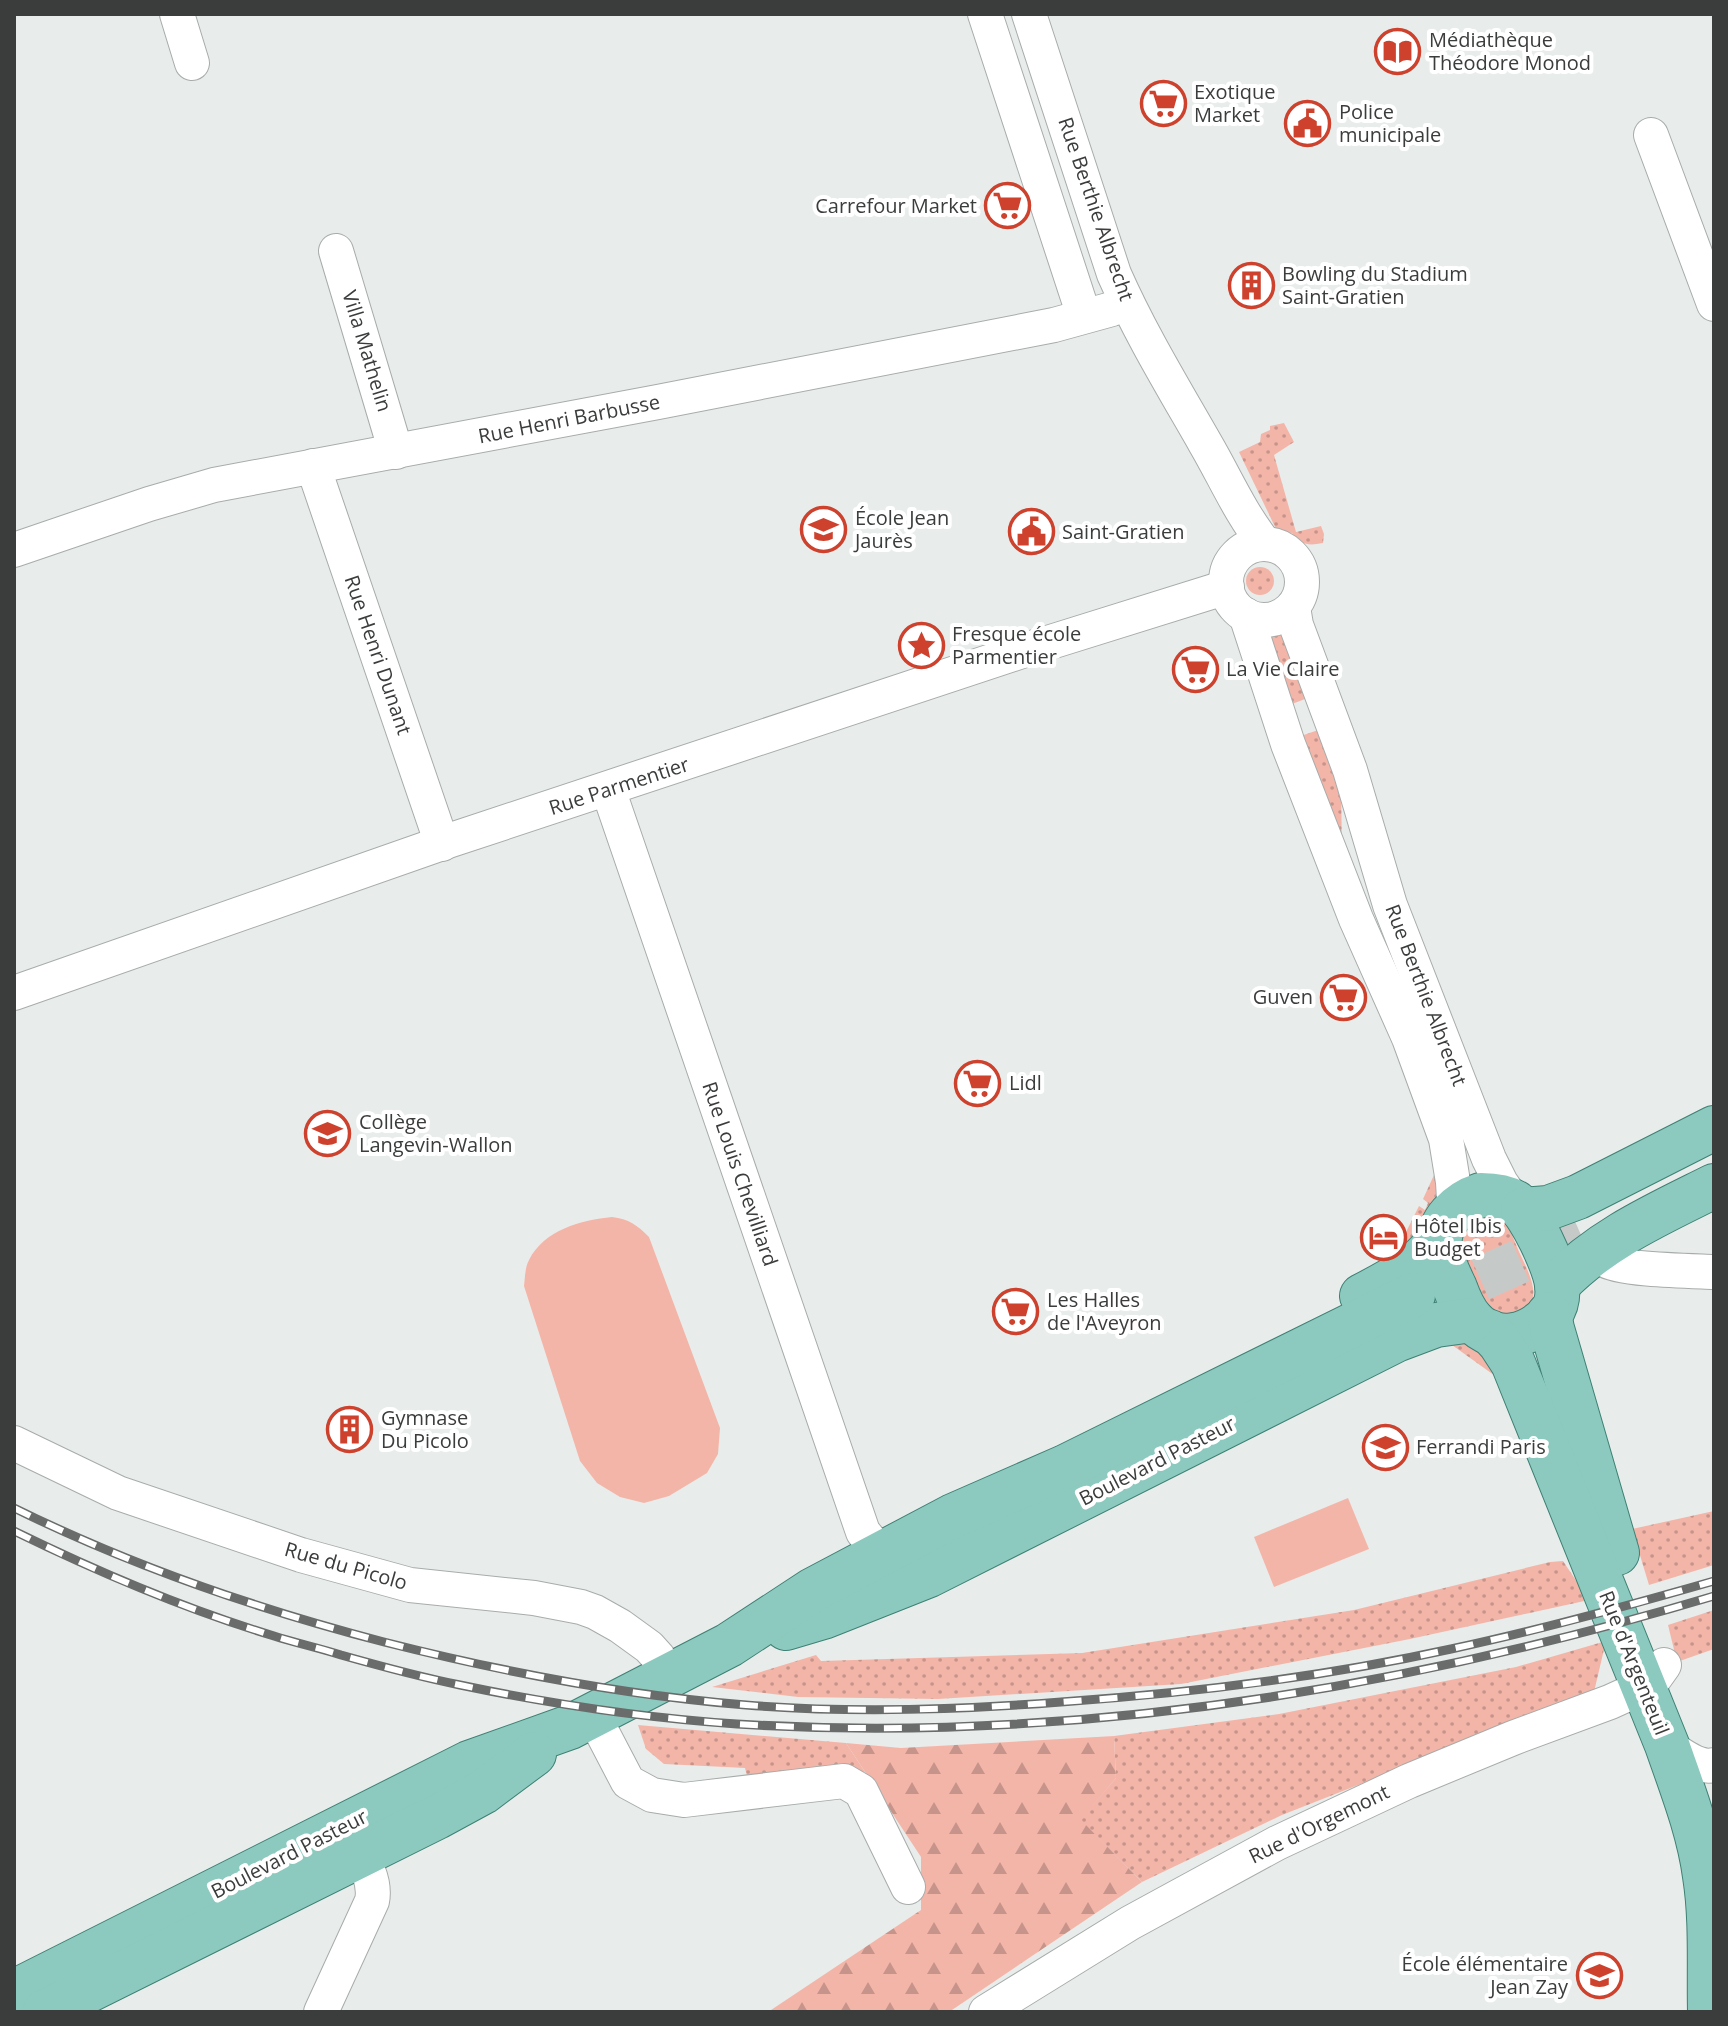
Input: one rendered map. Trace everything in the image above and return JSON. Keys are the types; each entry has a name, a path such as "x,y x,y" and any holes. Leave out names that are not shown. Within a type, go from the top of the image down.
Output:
{"main road":[{"path":"1714,1128 1578,1197 1548,1208 1519,1206 1494,1195 1481,1195 1460,1204 1445,1227 1440,1250 1463,1308 1481,1326 1507,1337 1527,1332 1580,1263 1594,1231 1714,1151"},
{"path":"1594,1231 1714,1166"},
{"path":"1594,1231 1621,1234 1714,1186"},
{"path":"1519,1206 1535,1229 1550,1264 1553,1300"},
{"name":"Boulevard Pasteur","path":"14,1992 352,1841 483,1792 581,1721 729,1645 813,1590 966,1510 1164,1395 1394,1279 1419,1261 1445,1227"},
{"name":"Rue d'Argenteuil","path":"1553,1300 1552,1329 1654,1676 1667,1745 1690,1811 1705,1875 1710,2012"},
{"name":"Boulevard Pasteur","path":"843,1609 927,1554 1415,1301 1065,1467 966,1510"},
{"name":"Boulevard Pasteur","path":"729,1645 843,1609 943,1568 1396,1340 1436,1325 1481,1326"},
{"name":"Rue d'Argenteuil","path":"1481,1326 1500,1343 1513,1363 1654,1676 1712,1774"},
{"name":"Boulevard Pasteur","path":"45,2012 352,1841"}],"street":[{"path":"177,14 192,63"},
{"path":"985,14 1084,316"},
{"name":"Rue Berthie Albrecht","path":"1029,14 1114,274 1127,303 1205,442 1253,539 1287,551 1301,570 1302,591 1293,607 1296,625 1353,780 1390,905 1489,1159 1501,1183 1519,1206"},
{"path":"1651,135 1714,304"},
{"name":"Villa Mathelin","path":"336,251 396,452"},
{"name":"Rue Henri Barbusse","path":"14,550 214,485 1054,325 1127,303"},
{"name":"Rue Henri Dunant","path":"313,466 442,844"},
{"path":"1227,587 1230,565 1253,539"},
{"name":"Rue Berthie Albrecht","path":"1227,587 1233,604 1246,615 1288,744 1342,882 1409,1038 1446,1139 1454,1199 1445,1227"},
{"name":"Rue Parmentier","path":"14,993 442,844 1022,651 1227,587"},
{"path":"1246,615 1258,620 1271,620 1293,607"},
{"name":"Rue Berthie Albrecht","path":"1342,882 1353,780"},
{"name":"Rue Louis Chevilliard","path":"608,789 863,1532 881,1554"},
{"path":"1594,1231 1604,1259 1615,1264 1714,1272"},
{"name":"Rue du Picolo","path":"14,1443 118,1493 301,1555 410,1585 534,1598 581,1607 620,1626 644,1643 658,1657 669,1676"},
{"name":"Rue d'Orgemont","path":"986,2012 1130,1923 1277,1843 1409,1781 1610,1702 1654,1676"},
{"path":"581,1721 628,1782 652,1795 684,1800 844,1781 861,1791 908,1887"},
{"path":"1667,1745 1712,1774"},
{"path":"321,2012 372,1901 374,1890 352,1841"}],"green space":[{"path":"1284,423 1294,442 1274,455 1296,532 1321,526 1323,543 1305,544 1292,533 1277,531 1239,452 1260,442 1261,434 1270,430 1270,426"},
{"path":"1260,567 1270,571 1274,581 1270,591 1260,595 1250,591 1246,581 1250,571"},
{"path":"1281,619 1313,696 1284,707 1259,626"},
{"path":"1324,728 1341,778 1342,859 1295,738"},
{"path":"1438,1172 1435,1205 1410,1250 1405,1234 1419,1206 1425,1210 1428,1203 1423,1199"},
{"path":"1490,1216 1501,1220 1509,1229 1532,1282 1532,1300 1528,1307 1519,1312 1496,1312 1484,1305 1464,1257 1463,1230 1477,1219"},
{"path":"612,1217 632,1223 649,1237 720,1428 718,1454 707,1473 669,1496 644,1503 620,1497 597,1483 580,1461 524,1286 528,1263 544,1241 564,1228"},
{"path":"1472,1340 1498,1378 1452,1345"},
{"path":"1348,1498 1369,1549 1274,1587 1254,1537"},
{"path":"1714,1511 1714,1565 1649,1585 1632,1529"},
{"path":"1563,1561 1589,1600 1181,1684 938,1699 798,1697 712,1687 816,1655 821,1661 1082,1653 1354,1610"},
{"path":"1714,1610 1714,1649 1677,1662 1668,1625"},
{"path":"1606,1641 1594,1692 1282,1815 1142,1882 1080,1820 1116,1778 1114,1736 1279,1714 1516,1667"},
{"path":"638,1725 846,1743 865,1772 748,1780 745,1768 664,1764 646,1749"},
{"path":"1114,1736 1116,1778 1081,1820 1142,1882 949,2012 768,2012 921,1910 921,1857 846,1743 901,1748"}],"tunnel":[{"path":"1420,1306 1597,1227"}],"railway":[{"path":"14,1508 149,1567 289,1615 384,1642 609,1689 700,1701 785,1707 864,1710 983,1707 1257,1683 1354,1668 1484,1642 1714,1581"},
{"path":"14,1531 175,1602 282,1639 385,1667 563,1704 737,1724 861,1728 985,1726 1108,1717 1231,1703 1353,1683 1475,1658 1714,1596"}],"place":[{"name":"Médiathèque Théodore Monod","path":"1398,51"},
{"name":"Exotique Market","path":"1163,104"},
{"name":"Police municipale","path":"1308,124"},
{"name":"Carrefour Market","path":"1008,206"},
{"name":"Bowling du Stadium Saint-Gratien","path":"1251,285"},
{"name":"École Jean Jaurès","path":"824,530"},
{"name":"Saint-Gratien","path":"1031,532"},
{"name":"Fresque école Parmentier","path":"921,645"},
{"name":"La Vie Claire","path":"1195,669"},
{"name":"Guven","path":"1344,997"},
{"name":"Lidl","path":"978,1083"},
{"name":"Collège Langevin-Wallon","path":"328,1133"},
{"name":"Hôtel Ibis Budget","path":"1383,1237"},
{"name":"Les Halles de l'Aveyron","path":"1016,1311"},
{"name":"Gymnase Du Picolo","path":"350,1430"},
{"name":"Ferrandi Paris","path":"1385,1447"},
{"name":"École élémentaire Jean Zay","path":"1599,1976"}]}
